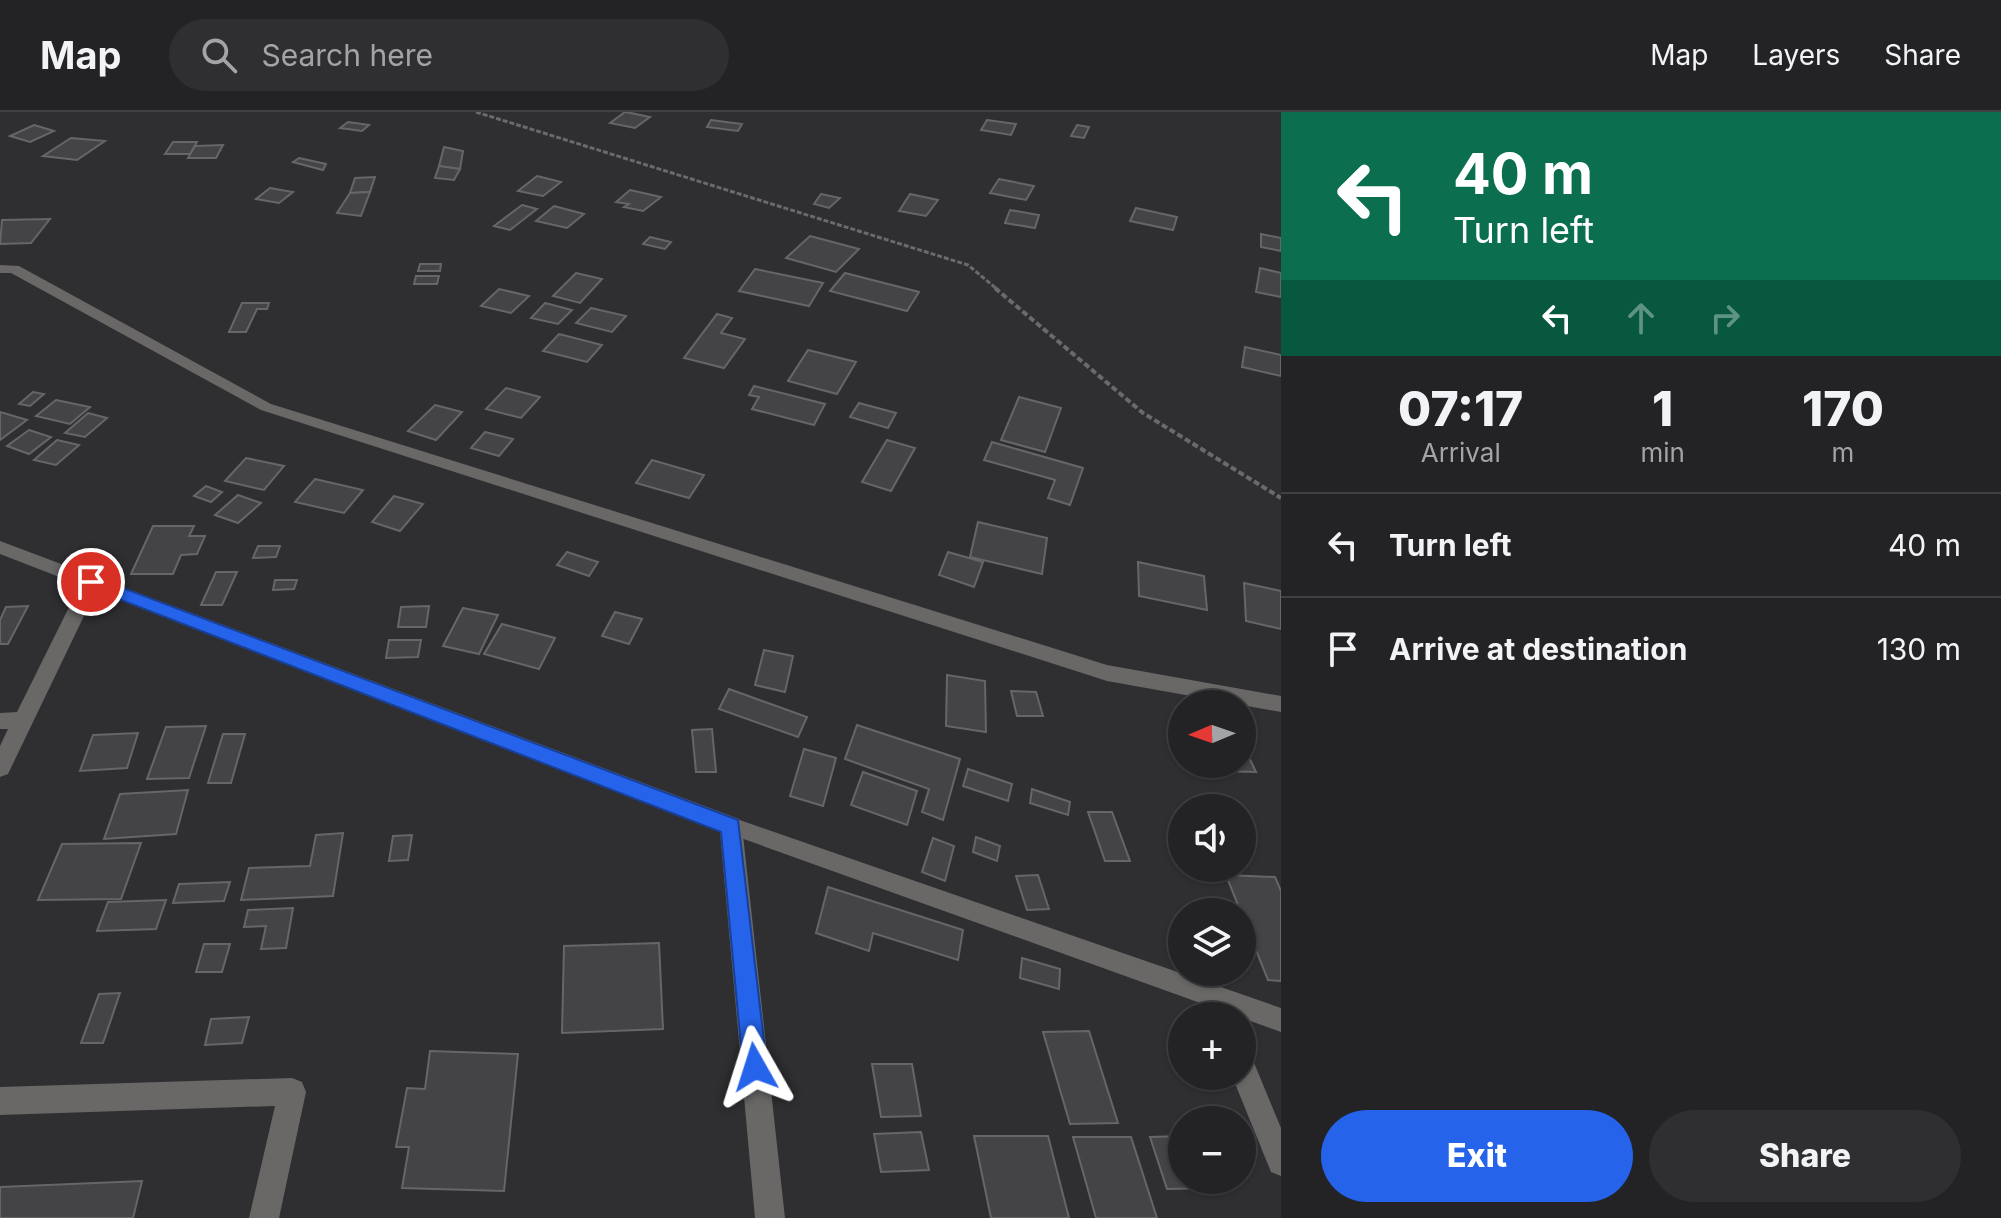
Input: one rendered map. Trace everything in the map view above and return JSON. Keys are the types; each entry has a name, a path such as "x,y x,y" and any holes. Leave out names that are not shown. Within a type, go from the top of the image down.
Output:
{"street":[{"path":"0,269 14,269 266,407 1107,673 1281,704"},
{"path":"0,547 731,826 770,1218"},
{"path":"0,768 91,582"},
{"path":"0,721 22,720"},
{"path":"1251,1090 1281,1162"},
{"path":"0,1101 292,1092 264,1218"}],"lane":[{"path":"731,826 1206,1002"},
{"path":"1256,1015 1281,1020"}],"path":[{"path":"476,112 968,265 1143,413 1281,498"}],"building":[{"path":"625,112 650,117 635,128 610,123"},
{"path":"711,120 742,124 738,131 707,127"},
{"path":"987,120 1016,124 1011,135 981,130"},
{"path":"348,122 369,125 362,131 340,128"},
{"path":"34,125 54,131 30,142 10,136"},
{"path":"1077,125 1089,127 1084,138 1071,136"},
{"path":"71,138 105,141 77,160 43,156"},
{"path":"173,142 197,142 190,154 165,154"},
{"path":"223,145 216,158 188,158 195,146"},
{"path":"444,147 463,151 460,169 439,166"},
{"path":"299,158 326,164 323,170 293,162"},
{"path":"439,166 460,169 454,180 435,178"},
{"path":"537,176 561,182 543,196 518,191"},
{"path":"375,177 370,192 350,193 355,178"},
{"path":"999,179 1034,186 1026,200 990,193"},
{"path":"270,188 293,192 279,203 256,199"},
{"path":"630,190 661,197 643,211 616,202"},
{"path":"370,192 361,216 337,213 350,193"},
{"path":"821,194 840,198 829,208 814,204"},
{"path":"910,194 938,200 926,216 899,211"},
{"path":"522,205 537,209 510,230 494,226"},
{"path":"554,206 584,214 567,228 536,221"},
{"path":"1136,208 1177,217 1173,230 1130,221"},
{"path":"1010,210 1039,215 1035,228 1005,223"},
{"path":"50,219 31,243 0,244 2,220"},
{"path":"1261,234 1281,238 1281,251 1261,247"},
{"path":"810,236 859,249 836,272 786,258"},
{"path":"650,237 671,242 665,249 643,244"},
{"path":"420,264 441,264 440,271 418,271"},
{"path":"1260,268 1281,273 1281,297 1256,292"},
{"path":"755,269 823,283 809,306 739,291"},
{"path":"576,273 602,279 580,303 553,296"},
{"path":"845,273 919,292 907,311 830,291"},
{"path":"416,276 439,276 437,284 414,284"},
{"path":"499,289 529,296 511,313 481,306"},
{"path":"242,303 269,303 267,309 257,309 246,332 229,332"},
{"path":"545,303 572,310 558,324 531,318"},
{"path":"591,308 626,316 612,332 576,323"},
{"path":"717,314 732,318 721,333 745,339 724,368 684,358"},
{"path":"559,334 602,345 587,362 543,351"},
{"path":"1245,347 1281,355 1281,376 1242,367"},
{"path":"808,350 856,362 837,394 788,381"},
{"path":"754,386 825,404 814,425 752,409 759,397 749,395"},
{"path":"506,388 540,397 521,418 486,409"},
{"path":"33,392 44,394 30,406 19,404"},
{"path":"1019,397 1061,408 1045,452 1001,440"},
{"path":"56,400 90,407 70,424 36,416"},
{"path":"859,403 896,413 888,428 850,417"},
{"path":"435,405 462,412 436,440 408,431"},
{"path":"0,412 27,420 0,440"},
{"path":"88,413 107,418 85,437 65,433"},
{"path":"29,430 51,437 29,454 7,446"},
{"path":"485,432 513,439 499,456 471,448"},
{"path":"57,440 79,445 56,465 34,460"},
{"path":"887,440 915,448 891,491 862,482"},
{"path":"992,442 1083,468 1070,505 1048,498 1055,480 984,460"},
{"path":"246,458 284,466 264,490 225,481"},
{"path":"652,460 704,475 689,498 636,483"},
{"path":"315,479 363,490 344,513 295,502"},
{"path":"206,486 222,492 211,502 194,496"},
{"path":"238,495 261,503 238,523 215,515"},
{"path":"394,496 423,504 400,531 372,522"},
{"path":"978,522 1047,538 1042,574 970,557"},
{"path":"153,526 194,526 189,536 205,536 197,554 181,555 173,574 131,574"},
{"path":"258,546 280,546 276,557 253,558"},
{"path":"567,552 598,562 589,576 557,565"},
{"path":"948,552 983,562 974,587 939,575"},
{"path":"1138,562 1204,576 1207,610 1139,596"},
{"path":"216,572 237,572 222,605 201,605"},
{"path":"275,580 297,580 294,589 273,590"},
{"path":"1244,583 1281,591 1281,629 1246,621"},
{"path":"28,606 8,644 0,644 0,620 6,607"},
{"path":"429,606 426,627 398,627 401,607"},
{"path":"463,608 498,615 479,654 443,646"},
{"path":"615,612 642,619 629,644 602,636"},
{"path":"502,624 555,638 539,669 484,654"},
{"path":"389,640 421,640 418,657 386,658"},
{"path":"764,650 793,656 785,692 755,685"},
{"path":"947,675 985,681 986,732 946,726"},
{"path":"729,689 807,717 798,737 719,709"},
{"path":"1011,691 1036,692 1043,716 1017,716"},
{"path":"857,725 960,759 943,820 922,812 929,789 845,759"},
{"path":"206,726 189,778 147,779 166,727"},
{"path":"712,729 716,772 696,772 692,730"},
{"path":"138,733 127,768 80,771 93,735"},
{"path":"223,734 245,734 231,783 208,783"},
{"path":"804,749 836,758 823,806 790,796"},
{"path":"968,769 1012,784 1008,801 963,786"},
{"path":"863,772 917,791 907,825 851,805"},
{"path":"1032,789 1070,802 1068,815 1030,803"},
{"path":"188,790 176,834 104,839 120,794"},
{"path":"1088,812 1112,812 1130,861 1105,861"},
{"path":"343,833 333,896 241,900 249,868 310,866 316,835"},
{"path":"412,835 408,860 389,861 393,836"},
{"path":"976,837 1000,846 997,861 973,852"},
{"path":"933,838 954,846 945,881 922,872"},
{"path":"141,843 121,899 38,900 62,844"},
{"path":"1038,875 1049,909 1027,910 1016,876"},
{"path":"1256,876 1275,877 1281,891 1281,981 1268,980 1256,950 1256,898 1235,898 1229,882 1256,882"},
{"path":"230,882 224,901 173,903 179,884"},
{"path":"828,887 963,930 958,960 873,933 869,951 816,933"},
{"path":"166,900 156,929 97,931 108,902"},
{"path":"293,908 286,948 261,949 266,926 244,927 248,910"},
{"path":"659,943 663,1029 562,1033 564,946"},
{"path":"204,944 230,944 222,972 196,972"},
{"path":"1022,958 1060,969 1059,989 1020,978"},
{"path":"120,993 103,1043 81,1043 99,994"},
{"path":"249,1017 242,1043 205,1045 211,1019"},
{"path":"1089,1031 1118,1123 1070,1124 1043,1032"},
{"path":"430,1051 518,1054 504,1191 402,1188 409,1147 396,1147 407,1088 425,1089"},
{"path":"872,1064 912,1064 921,1116 881,1117"},
{"path":"921,1132 929,1170 881,1172 874,1134"},
{"path":"974,1136 1048,1136 1069,1218 991,1218"},
{"path":"1168,1136 1168,1189 1167,1189 1150,1137"},
{"path":"1073,1137 1131,1137 1157,1218 1096,1218"},
{"path":"142,1181 133,1218 0,1218 0,1187"}],"route":[{"path":"91,582 731,826 755,1067"}]}
